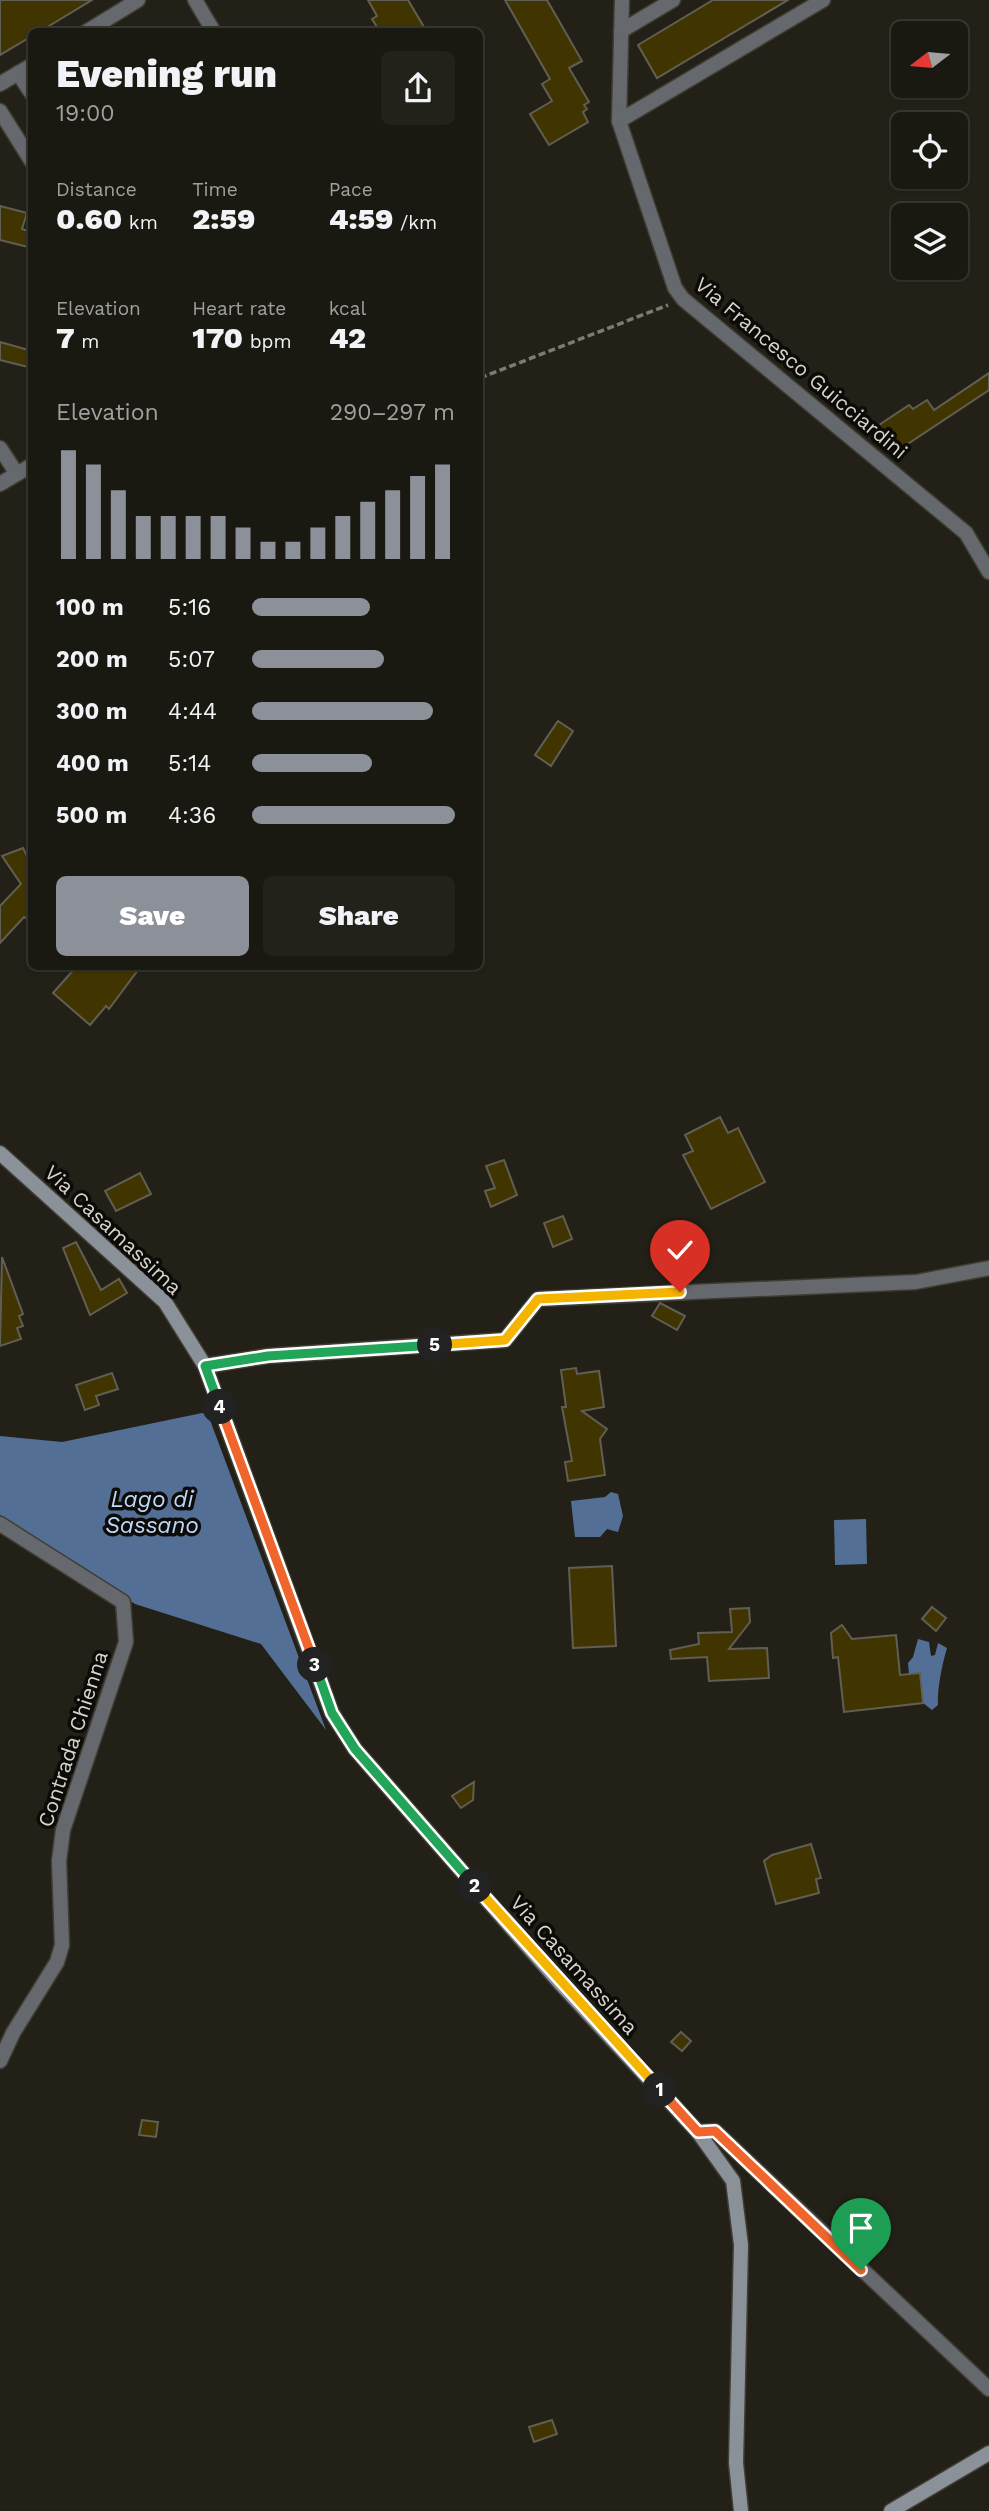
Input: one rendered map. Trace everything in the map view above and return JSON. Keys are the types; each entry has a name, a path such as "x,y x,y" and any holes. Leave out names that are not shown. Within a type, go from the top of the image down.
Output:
{"main road":[{"name":"Via Casamassima","path":"0,1153 165,1302 205,1366 332,1713 355,1749 559,1982 698,2132 733,2181 741,2245 736,2463 741,2511"},
{"path":"891,2511 989,2453"}],"street":[{"path":"92,28 138,0"},
{"path":"195,0 212,28"},
{"name":"Via Francesco Guicciardini","path":"622,0 619,121 675,288 683,299 966,533 989,572"},
{"path":"621,31 673,0"},
{"path":"619,121 822,0"},
{"path":"0,84 28,67"},
{"path":"18,73 28,88"},
{"path":"0,111 28,156"},
{"path":"0,448 17,474"},
{"path":"0,484 28,467"},
{"path":"205,1366 268,1356 505,1340 538,1299 916,1282 989,1268"},
{"name":"Contrada Chienna","path":"0,1524 123,1602 127,1628 126,1642 63,1830 59,1861 62,1945 57,1962 13,2033 0,2061"},
{"path":"698,2132 715,2131 989,2389"}],"path":[{"path":"483,376 683,299"}],"water":[{"name":"Lago di Sassano","path":"207,1412 326,1730 261,1644 135,1604 0,1515 0,1436 62,1442"},
{"path":"611,1492 618,1494 623,1516 618,1532 607,1529 600,1537 575,1537 571,1501 605,1497"},
{"path":"866,1519 867,1564 835,1565 834,1520"},
{"path":"918,1639 929,1642 931,1656 935,1655 938,1643 947,1648 940,1677 938,1705 932,1710 923,1703 920,1674 909,1674 908,1663 913,1657"}],"building":[{"path":"0,0 92,0 46,28 28,28 28,38 0,55"},
{"path":"368,0 408,0 425,28 378,28 372,19 377,16"},
{"path":"505,0 547,0 582,61 569,68 589,102 584,105 587,109 583,112 588,122 549,145 530,114 552,101 542,84 550,79"},
{"path":"713,0 788,0 657,78 638,45"},
{"path":"0,206 27,213 22,229 28,231 28,247 0,240"},
{"path":"0,342 28,350 28,367 0,360"},
{"path":"989,373 989,390 891,455 873,429 909,405 913,409 927,400 934,410"},
{"path":"558,721 573,731 551,766 535,755"},
{"path":"23,848 28,858 28,920 24,917 0,943 0,906 21,884 2,856"},
{"path":"73,970 138,970 109,1009 106,1006 90,1025 53,993"},
{"path":"720,1117 728,1133 738,1128 765,1182 711,1209 683,1155 693,1151 685,1135"},
{"path":"504,1160 517,1195 491,1207 485,1191 495,1188 486,1166"},
{"path":"140,1173 151,1194 116,1211 105,1191"},
{"path":"563,1216 572,1239 553,1247 544,1223"},
{"path":"76,1242 101,1290 119,1279 127,1293 90,1315 63,1248"},
{"path":"2,1257 23,1314 19,1316 23,1326 17,1328 21,1339 0,1346"},
{"path":"660,1303 685,1316 677,1330 652,1316"},
{"path":"576,1368 577,1374 599,1371 604,1407 582,1411 607,1429 600,1439 605,1475 568,1481 565,1462 572,1461 562,1407 566,1407 561,1370"},
{"path":"112,1373 118,1389 96,1396 99,1405 85,1410 76,1385"},
{"path":"612,1566 616,1646 573,1648 569,1568"},
{"path":"932,1607 946,1618 936,1631 922,1619"},
{"path":"749,1608 750,1622 729,1649 767,1648 769,1678 709,1681 707,1657 671,1659 670,1650 699,1644 698,1633 732,1632 730,1609"},
{"path":"842,1625 852,1639 896,1635 900,1675 920,1673 923,1703 844,1712 838,1657 833,1658 831,1633"},
{"path":"474,1782 473,1800 461,1808 452,1796"},
{"path":"811,1844 821,1878 816,1879 819,1893 776,1904 764,1861 772,1855"},
{"path":"681,2032 691,2041 682,2051 671,2042"},
{"path":"142,2120 158,2122 156,2137 139,2135"},
{"path":"552,2420 557,2434 534,2442 529,2427"}],"route":[{"path":"680,1292 538,1299 505,1340 268,1356 205,1366 332,1713 355,1749 559,1982 698,2132 715,2131 861,2270"}]}
